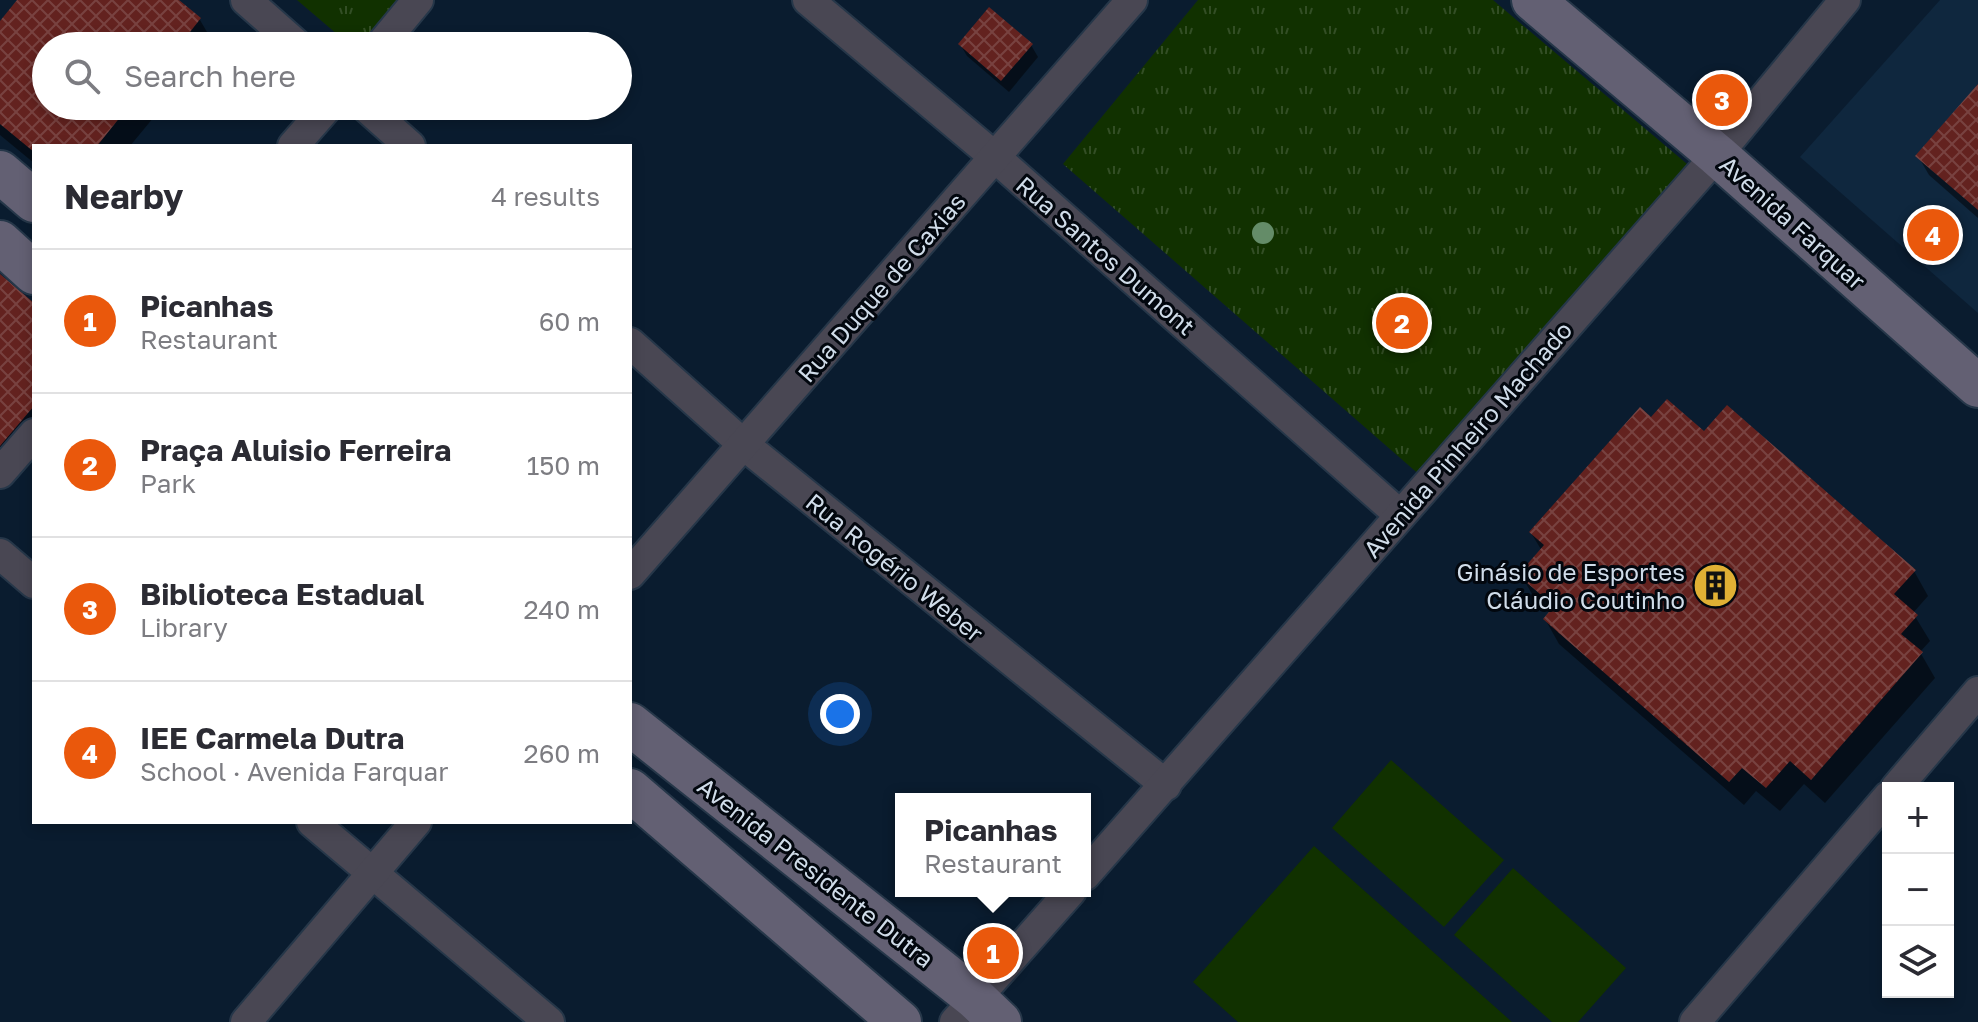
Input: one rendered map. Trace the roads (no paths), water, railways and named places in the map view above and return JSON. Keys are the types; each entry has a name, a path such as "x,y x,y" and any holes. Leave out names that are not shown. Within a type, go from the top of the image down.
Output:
{"street":[{"path":"246,0 282,32"},
{"path":"392,32 418,0"},
{"name":"Rua Santos Dumont","path":"808,0 996,158 1400,515"},
{"name":"Rua Duque de Caxias","path":"632,572 1132,0"},
{"name":"Avenida Farquar","path":"1533,0 1717,155 1978,386"},
{"name":"Avenida Pinheiro Machado","path":"1091,868 1717,155 1845,0"},
{"path":"295,144 316,120"},
{"path":"381,120 408,144"},
{"path":"0,172 32,199"},
{"path":"0,242 32,271"},
{"name":"Rua Rogério Weber","path":"632,345 743,444 1166,785"},
{"path":"0,473 32,436"},
{"path":"0,554 32,581"},
{"path":"1901,782 1978,692"},
{"name":"Avenida Presidente Dutra","path":"632,726 977,1014"},
{"path":"632,792 900,1022"},
{"path":"1695,1022 1882,804"},
{"path":"314,824 549,1022"},
{"path":"246,1022 414,824"},
{"path":"977,1014 1066,897"}],"place":[{"name":"Biblioteca Estadual","path":"1722,100"},
{"name":"IEE Carmela Dutra","path":"1933,235"},
{"name":"Praça Aluisio Ferreira","path":"1402,323"},
{"name":"Ginásio de Esportes Cláudio Coutinho","path":"1716,585"},
{"name":"Picanhas","path":"993,953"}]}
